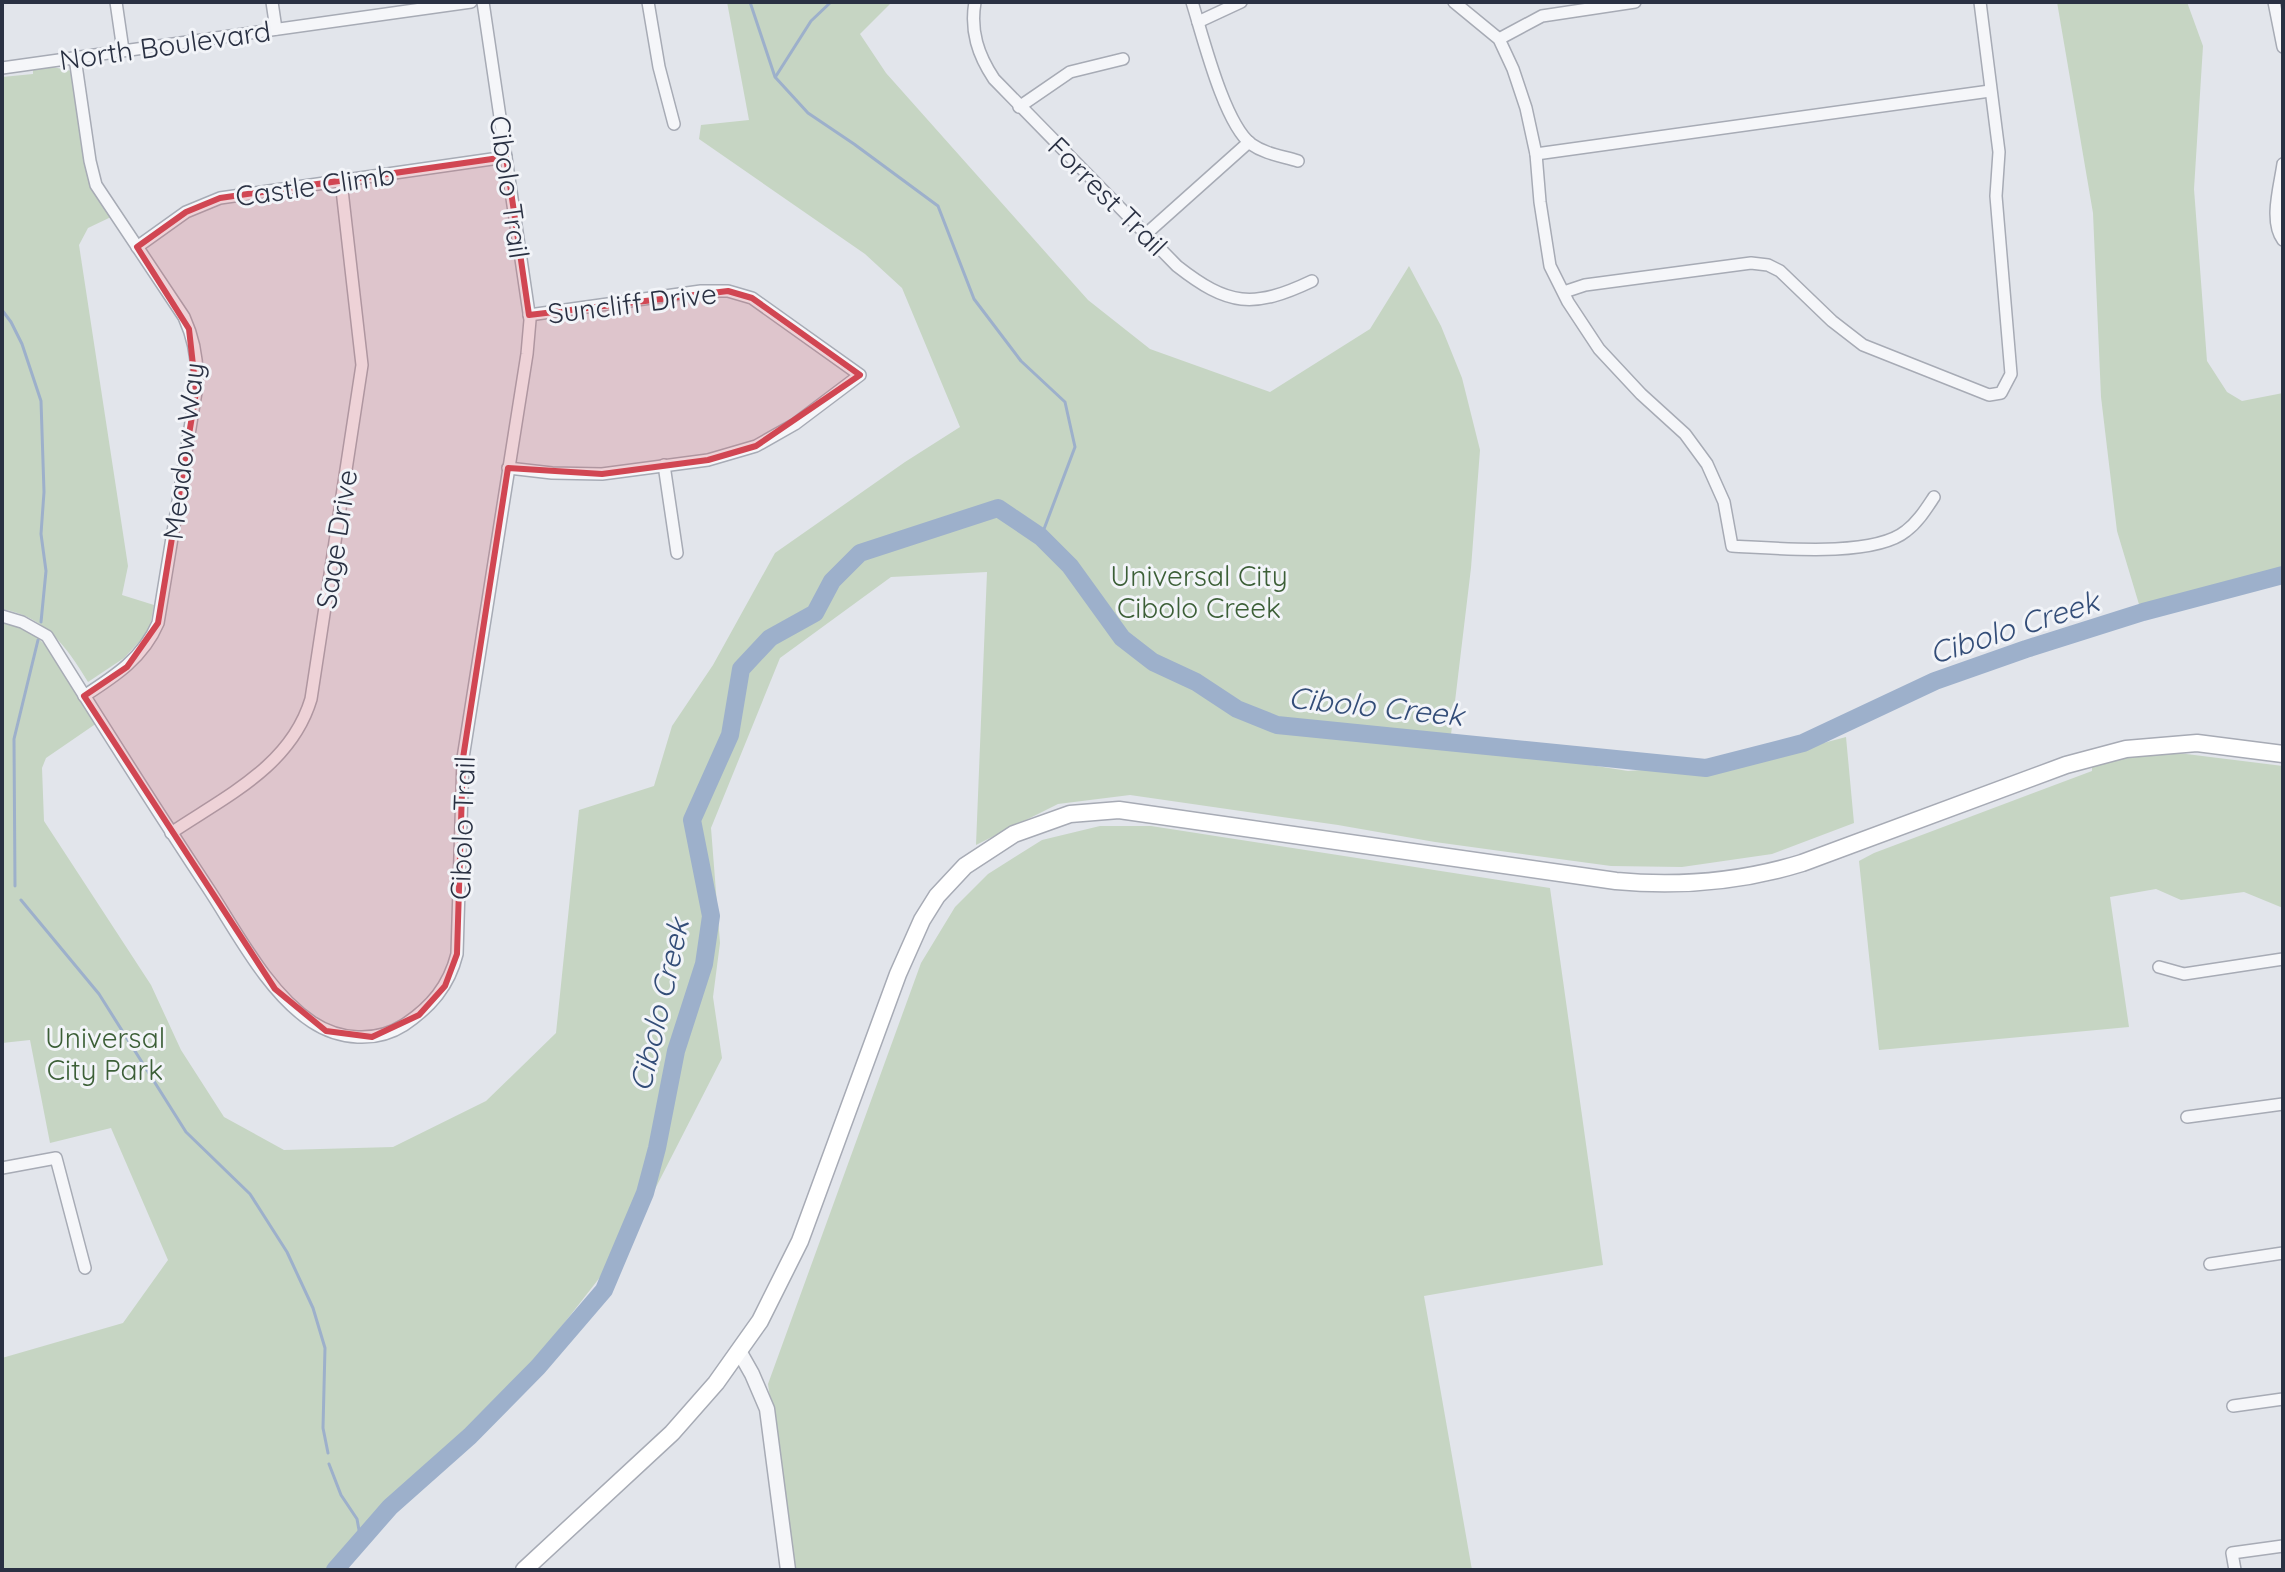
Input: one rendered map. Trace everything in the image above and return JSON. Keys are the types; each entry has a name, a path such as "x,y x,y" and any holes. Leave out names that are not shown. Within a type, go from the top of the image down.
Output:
{"main road":[{"path":"524,1570 672,1433 739,1351 772,1299 800,1241 898,974 922,920 937,896 965,866 1002,840 1070,814 1108,810 1142,812 1438,857 1627,882 1690,885 1758,875 1802,863 2066,765 2126,749 2197,743 2283,754"}],"street":[{"path":"116,2 123,50"},
{"path":"272,2 276,29"},
{"name":"North Boulevard","path":"2,68 471,2"},
{"name":"Cibolo Trail","path":"2,616 22,622 47,636 171,833 275,989 311,1022 326,1031 350,1037 372,1037 400,1027 437,997 449,978 457,954 463,758 527,354 529,315 483,2"},
{"path":"648,2 659,67 674,124"},
{"name":"Forrest Trail","path":"975,2 973,24 976,44 994,79 1177,266 1199,283 1238,301 1292,291 1312,281"},
{"path":"1192,2 1228,110 1240,133 1267,152 1298,161"},
{"path":"1198,22 1241,2"},
{"path":"1454,2 1499,39 1526,108 1536,154 1550,266 1599,349 1641,394 1685,434 1707,464 1724,502 1732,546 1831,548 1876,545 1905,532 1934,497"},
{"path":"1499,39 1542,16 1635,2"},
{"path":"1564,292 1585,285 1751,263 1768,265 1780,271 1832,321 1863,345 1989,395 2004,398 2011,374 1996,196 1999,152 1980,2"},
{"path":"2274,2 2283,47"},
{"name":"Meadow Way","path":"75,58 96,185 177,306 189,329 196,353 196,392 158,623 150,641 127,667 84,696"},
{"path":"1019,107 1070,72 1123,59"},
{"path":"1536,154 1990,91"},
{"path":"1146,234 1249,142"},
{"name":"Castle Climb","path":"137,247 202,203 220,198 506,157"},
{"path":"2283,164 2277,219 2279,236 2283,240"},
{"name":"Sage Drive","path":"171,833 281,756 296,735 311,699 362,365 341,181"},
{"name":"Suncliff Drive","path":"508,468 589,474 708,460 756,446 795,424 860,375 752,298 728,291 701,291 529,315"},
{"path":"664,465 677,553"},
{"path":"2159,967 2184,974 2283,959"},
{"path":"2187,1117 2283,1104"},
{"path":"2,1168 56,1158 85,1268"},
{"path":"2210,1264 2283,1253"},
{"path":"739,1351 767,1409 788,1570"},
{"path":"2233,1406 2283,1399"},
{"path":"2235,1570 2232,1553 2283,1546"}],"highlighted area":[{"path":"506,157 529,315 728,291 752,298 860,375 756,446 708,460 602,474 508,468 463,758 457,954 445,986 419,1015 372,1037 326,1031 275,989 84,696 127,667 158,623 196,392 189,329 137,247 186,212 220,198"}],"green space":[{"name":"Universal City Cibolo Creek","path":"727,2 892,2 860,34 886,73 1088,300 1150,349 1270,392 1370,329 1409,266 1441,326 1462,378 1480,450 1471,568 1450,743 1628,771 1751,762 1846,737 1854,823 1772,854 1682,867 1611,866 1130,795 1058,804 976,845 987,572 891,577 780,658 711,828 720,943 713,997 722,1058 629,1240 466,1449 361,1541 336,1570 2,1570 2,1358 123,1323 168,1260 111,1128 50,1143 30,1040 2,1043 2,621 19,626 47,647 69,676 97,723 46,758 42,768 44,821 151,985 181,1050 224,1117 284,1150 393,1147 486,1101 556,1033 579,810 654,786 672,726 713,665 775,553 960,427 902,288 865,254 699,139 701,125 749,120"},
{"path":"2057,2 2187,2 2203,46 2194,189 2207,361 2227,392 2242,401 2283,393 2283,571 2177,596 2141,611 2117,531 2101,397 2093,213"},
{"path":"33,63 72,71 90,181 111,217 88,228 79,245 128,566 122,595 154,605 149,631 124,658 88,682 63,645 43,626 2,609 2,77 33,74"},
{"path":"2162,751 2283,766 2283,908 2244,892 2181,900 2156,889 2110,897 2129,1027 1879,1050 1859,861 2092,771 2092,765"},
{"path":"1100,826 1151,826 1550,888 1603,1265 1424,1296 1472,1570 794,1570 768,1384 921,963 955,907 988,874 1042,840"}],"waterway":[{"path":"750,2 775,77 808,113 938,206 974,299 1021,361 1065,402 1075,447 1041,537"},
{"path":"776,76 811,21 831,2"},
{"path":"2,310 22,344 41,401 44,492 41,534 46,571 41,622"},
{"name":"Cibolo Creek","path":"335,1570 390,1507 470,1436 538,1367 604,1290 645,1193 676,1051 704,964 711,916 692,820 730,735 741,669 770,638 815,613 832,581 860,553 998,508 1041,537 1070,566 1122,638 1153,662 1196,682 1237,709 1277,725 1706,768 1803,743 1935,681 2026,649 2143,612 2283,575"},
{"path":"15,886 14,739 38,640"},
{"path":"21,900 99,994 186,1132 250,1194 287,1252 313,1308 325,1348 323,1428 328,1453"},
{"path":"329,1464 341,1495 357,1519 361,1541"}],"park label":[{"name":"Universal City Park","path":"105,1053"}]}
